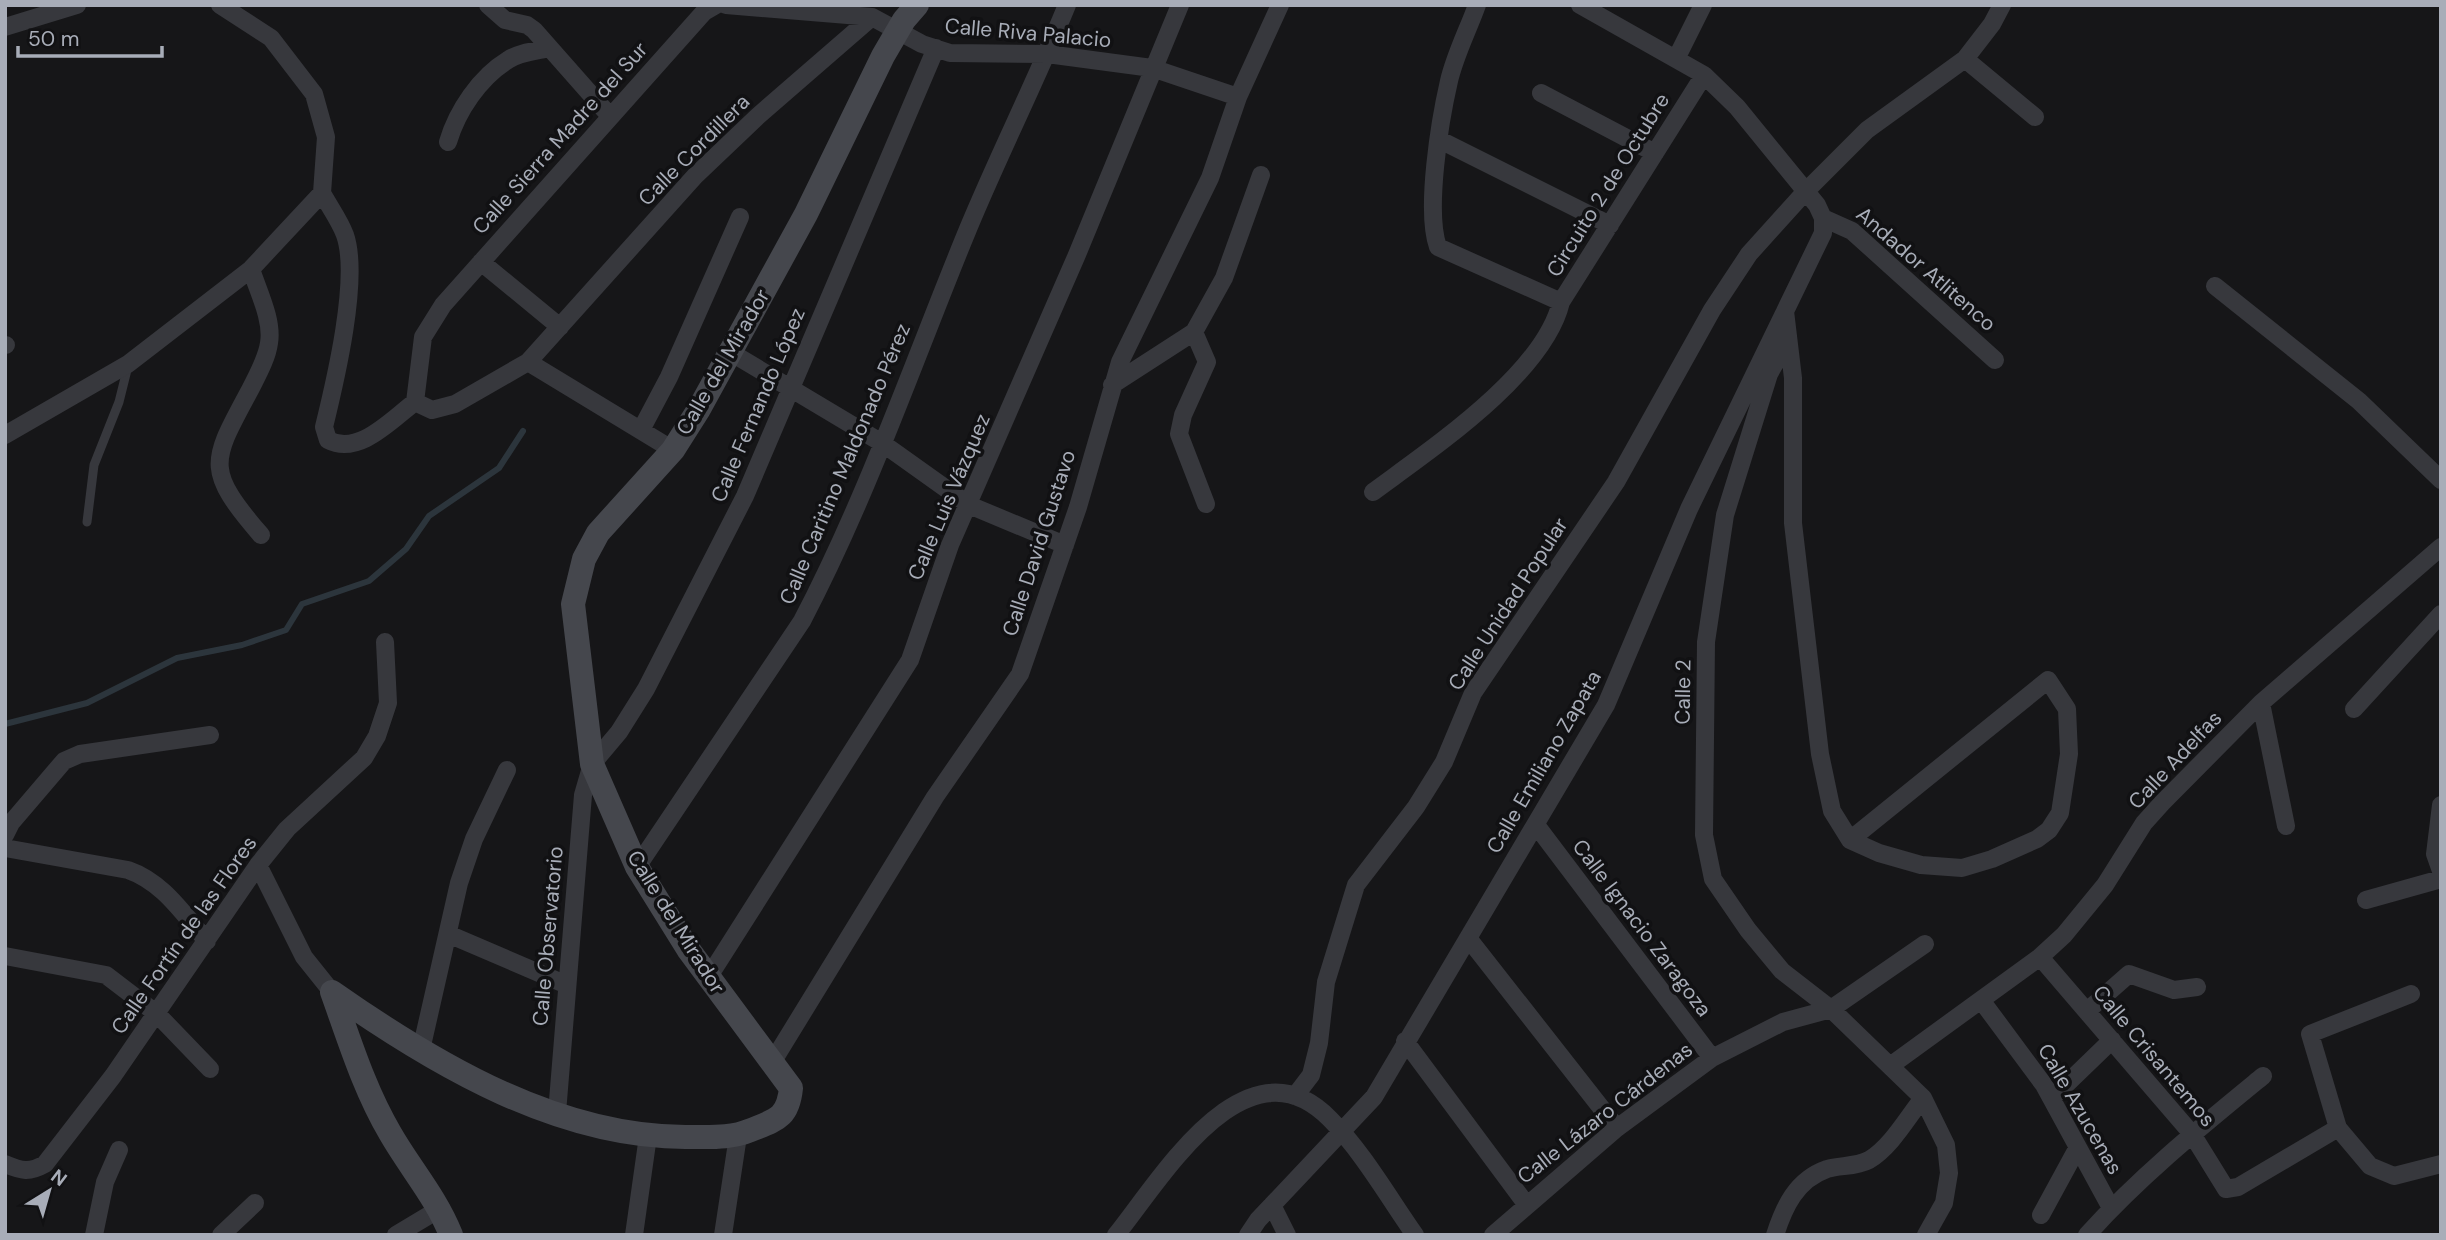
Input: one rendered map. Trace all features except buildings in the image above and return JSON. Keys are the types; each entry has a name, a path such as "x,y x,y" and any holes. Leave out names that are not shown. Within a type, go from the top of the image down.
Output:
{"street":[{"path":"5,27 77,5"},
{"path":"220,5 271,38 314,94 326,137 322,193 345,235 349,256 342,336 324,427 328,440 341,447 360,442 415,402"},
{"path":"488,5 505,20 527,25 609,115"},
{"name":"Calle Sierra Madre del Sur","path":"415,402 423,337 443,305 609,115 704,12 716,5"},
{"path":"726,5 872,17"},
{"name":"Calle Caritino Maldonado Pérez","path":"637,867 802,621 882,443 969,227 1067,5"},
{"name":"Calle Luis Vázquez","path":"708,978 910,660 950,545 1076,257 1180,5"},
{"name":"Calle David Gustavo","path":"773,1061 935,797 1020,674 1065,545 1120,362 1210,178 1238,97 1280,5"},
{"name":"Circuito 2 de Octubre","path":"1478,5 1449,80 1432,202 1433,234 1438,247 1561,302 1704,75"},
{"path":"1580,5 1612,13 1704,75 1737,107 1823,218"},
{"path":"1677,57 1703,5"},
{"name":"Calle Unidad Popular","path":"1295,1096 1311,1074 1319,1043 1326,982 1356,885 1416,807 1437,774 1473,693 1616,482 1712,310 1749,254 1805,192 1867,130 1965,59 1992,24 2002,5"},
{"name":"Calle Riva Palacio","path":"872,17 906,15 936,48 950,53 1047,54 1152,68 1238,97"},
{"name":"Calle del Mirador","path":"258,865 304,957 332,992 467,1076 556,1113 618,1131 648,1136 738,1136 779,1118 789,1104 791,1088 708,978 637,867 593,764 573,604 584,559 597,533 673,450 806,214 906,15"},
{"name":"Calle Cordillera","path":"415,402 432,410 455,404 528,362 695,176 758,116 872,17"},
{"path":"448,142 463,107 495,70 522,54 550,48"},
{"name":"Calle Fernando López","path":"593,764 619,732 692,604 793,390 847,252 936,48"},
{"path":"1965,59 2035,117"},
{"path":"1541,93 1655,153"},
{"path":"1440,140 1610,225"},
{"path":"1112,385 1194,332 1224,278 1261,176"},
{"path":"5,435 128,364 251,269 322,193"},
{"path":"641,430 669,377 740,217"},
{"name":"Calle Emiliano Zapata","path":"1248,1235 1272,1205 1374,1097 1606,705 1689,509 1823,233 1823,218"},
{"name":"Andador Atlitenco","path":"1823,218 1852,231 1996,360"},
{"path":"481,262 560,327"},
{"path":"251,269 267,320 270,342 259,373 223,439 218,469 232,501 261,535"},
{"path":"2215,286 2359,401 2441,480"},
{"path":"1373,492 1460,427 1504,385 1546,341 1557,322 1561,302"},
{"path":"1785,311 1793,378 1793,523 1820,754 1832,811 1850,840 1880,853 1920,864 1962,868 1992,859 2049,830 2060,813 2069,754 2067,709 2048,680 1850,840"},
{"path":"1194,332 1207,362 1183,415 1180,434 1206,504"},
{"name":"Calle 2","path":"1788,340 1769,374 1725,515 1706,642 1704,835 1713,879 1748,930 1782,971 1831,1009 1923,1098 1946,1145 1949,1173 1944,1203 1926,1235"},
{"path":"730,352 882,443 969,505 1065,545"},
{"path":"528,362 673,450"},
{"name":"Calle Adelfas","path":"1890,1066 2040,957 2064,935 2105,885 2144,824 2162,803 2261,703 2438,555"},
{"path":"2354,709 2441,614"},
{"name":"Calle Fortín de las Flores","path":"5,1164 23,1171 33,1171 45,1164 157,1014 258,865 286,829 364,758 377,736 388,703 385,642"},
{"path":"2261,703 2286,826"},
{"path":"5,835 11,823 64,761 80,754 210,734"},
{"name":"Calle Observatorio","path":"556,1113 583,795 593,764"},
{"path":"421,1049 458,883 474,838 507,770"},
{"path":"2441,805 2435,854 2441,871"},
{"name":"Calle Ignacio Zaragoza","path":"1536,825 1712,1058"},
{"path":"5,848 128,870 146,877 157,884 206,940"},
{"path":"2367,900 2441,879"},
{"path":"448,934 567,985"},
{"path":"1468,938 1617,1128"},
{"name":"Calle Lázaro Cárdenas","path":"1493,1235 1617,1128 1712,1058 1783,1023 1831,1009 1924,944"},
{"path":"5,956 106,975 157,1014 211,1069"},
{"name":"Calle Crisantemos","path":"2040,957 2192,1134 2226,1189 2238,1187 2338,1128"},
{"path":"2087,1011 2129,974 2174,990 2197,987"},
{"path":"332,992 357,1063 390,1133 441,1208 451,1235"},
{"path":"2411,994 2310,1034 2338,1128 2370,1166 2394,1176 2441,1164"},
{"name":"Calle Azucenas","path":"1981,1000 2014,1041 2052,1098 2111,1208"},
{"path":"1405,1041 1526,1204"},
{"path":"2052,1098 2112,1041"},
{"path":"2087,1235 2111,1208 2192,1134 2263,1076"},
{"path":"1116,1235 1203,1126 1247,1097 1277,1093 1295,1096 1329,1118 1415,1235"},
{"path":"1775,1235 1787,1201 1805,1181 1826,1169 1867,1161 1879,1153 1923,1098"},
{"path":"634,1235 648,1136"},
{"path":"723,1235 738,1136"},
{"path":"2041,1215 2078,1147"},
{"path":"94,1235 105,1182 119,1150"},
{"path":"221,1235 255,1203"},
{"path":"1272,1205 1287,1235"},
{"path":"396,1235 441,1208"}],"lane":[{"path":"87,522 94,465 119,402 128,364"}],"waterway":[{"path":"5,724 87,703 177,658 242,645 286,630 302,604 369,581 406,549 429,516 499,468 523,431"}]}
